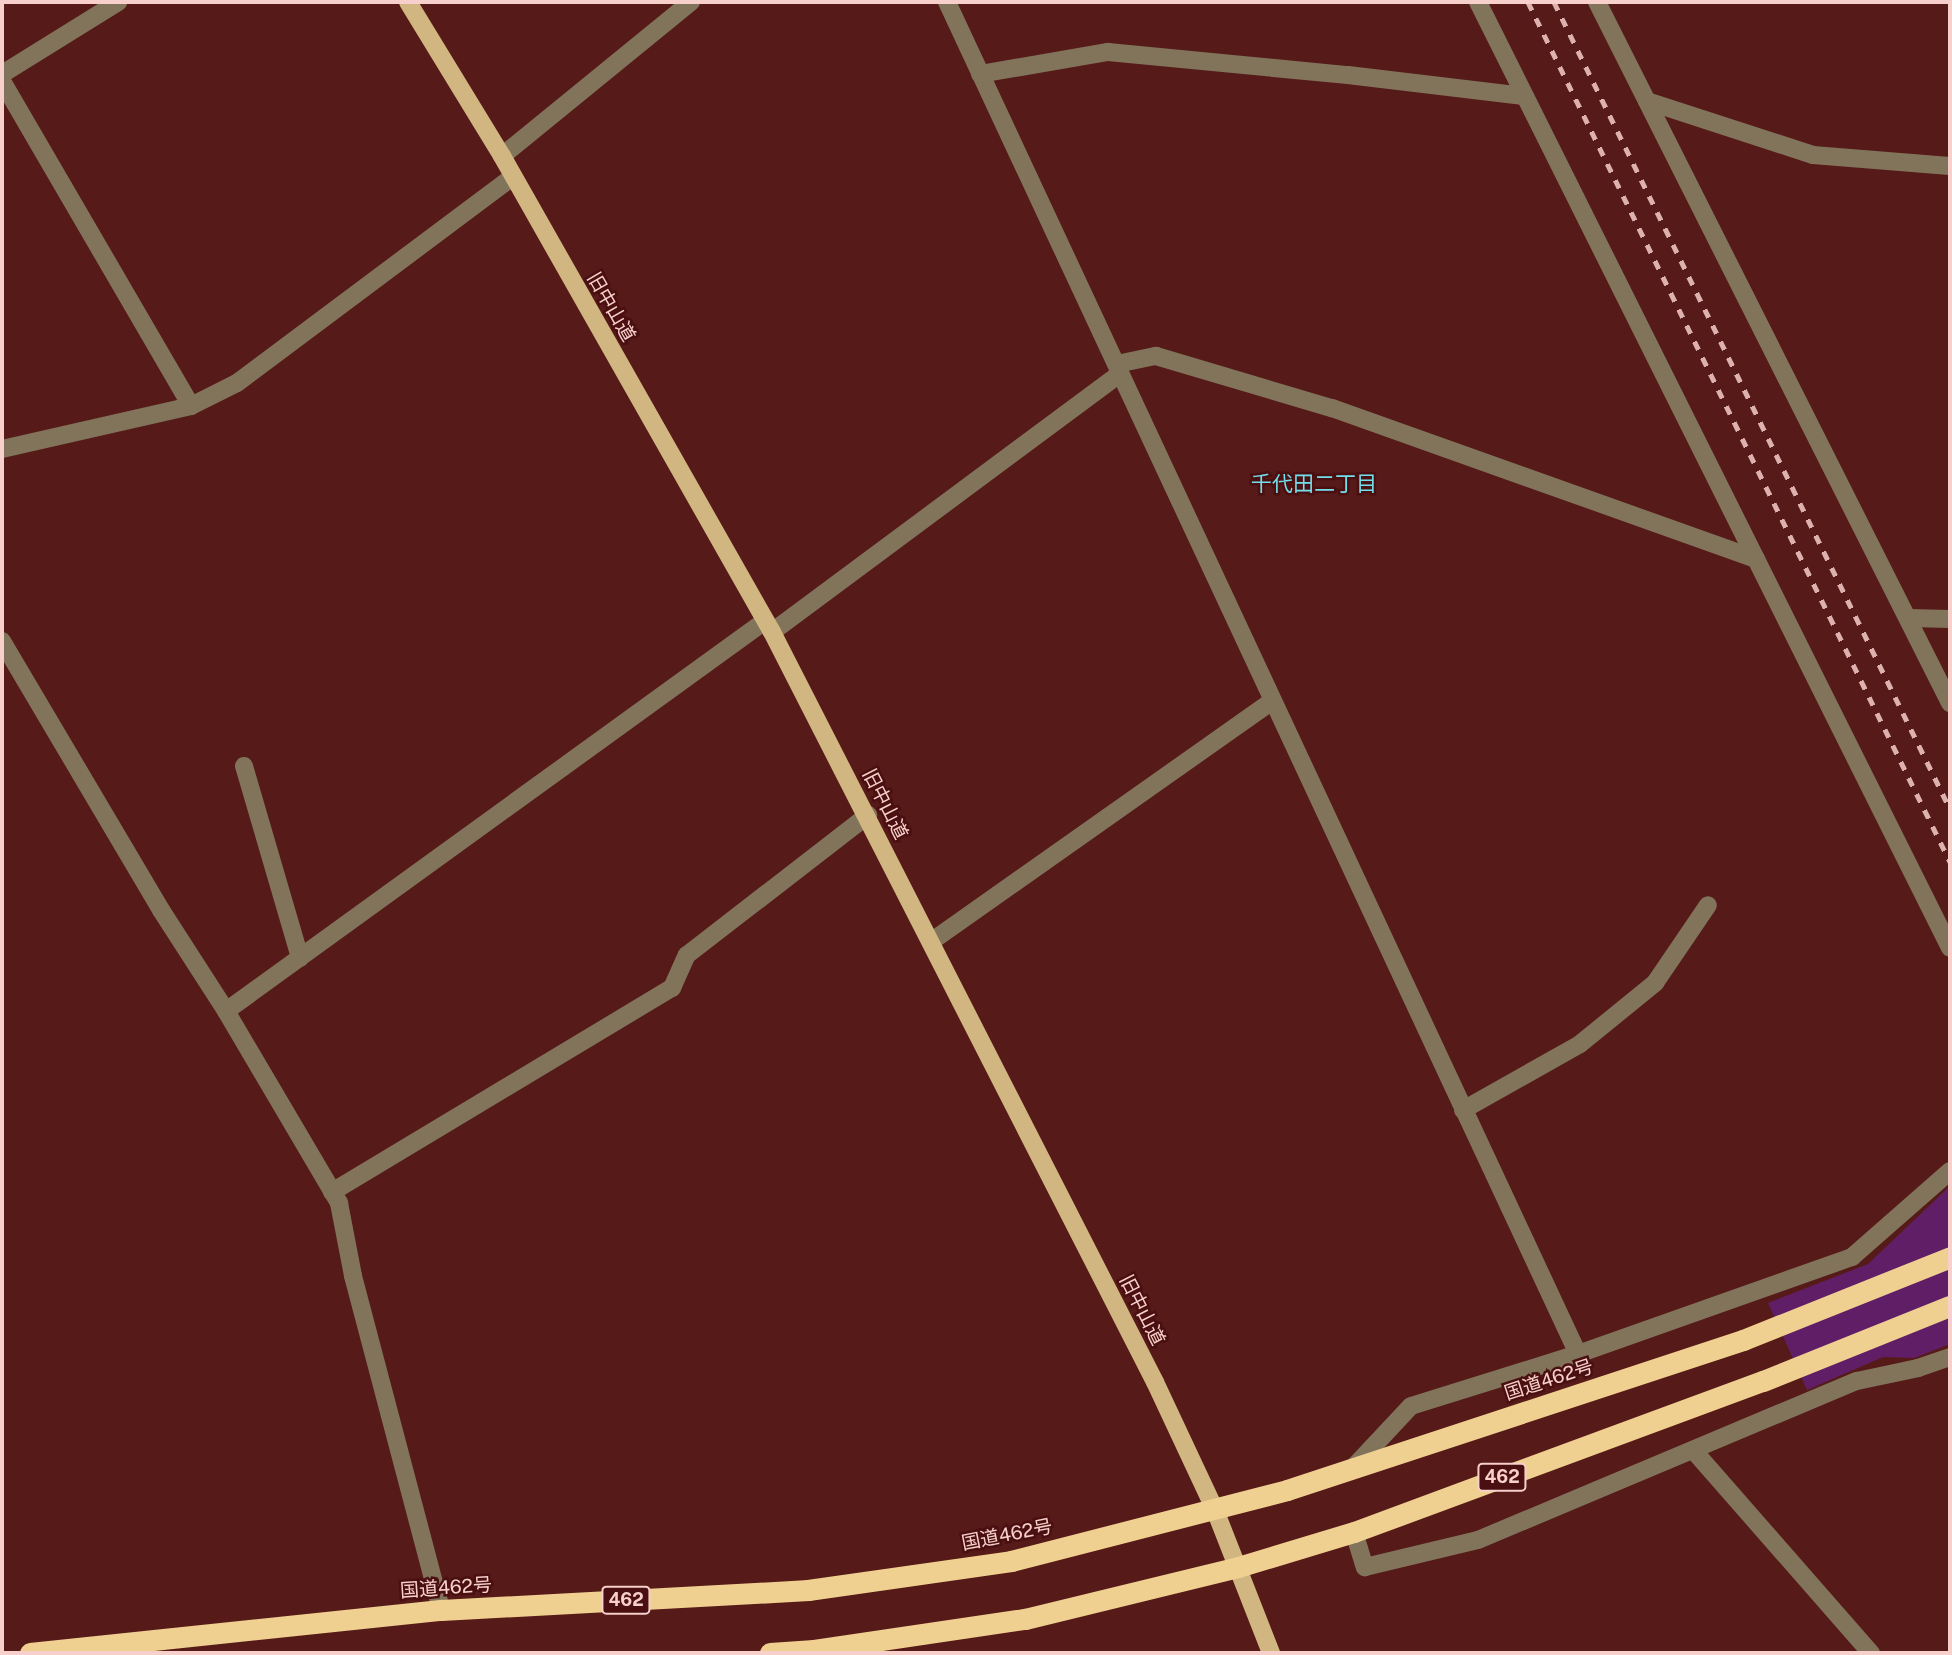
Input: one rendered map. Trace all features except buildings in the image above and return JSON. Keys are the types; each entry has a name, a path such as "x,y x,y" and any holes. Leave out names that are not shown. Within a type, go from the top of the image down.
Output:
{"highway":[{"name":"国道462号","path":"30,1653 441,1610 808,1590 1011,1560 1215,1510 1352,1469 1743,1340 1950,1257"},
{"name":"462","path":"770,1653 862,1648 1025,1619 1238,1567 1354,1532 1763,1381 1950,1306"}],"main road":[{"name":"旧中山道","path":"408,2 502,156 769,626 868,815 1155,1382 1215,1510 1271,1653"}],"street":[{"path":"2,74 118,2"},
{"path":"502,156 691,2"},
{"path":"947,2 1578,1354"},
{"path":"1478,2 1950,948"},
{"path":"1597,2 1950,703"},
{"path":"980,74 1108,52 1348,75 1524,96"},
{"path":"2,81 191,406"},
{"path":"1647,101 1813,155 1950,166"},
{"path":"2,450 191,406 237,383 403,262 512,177"},
{"path":"226,1011 769,626 1118,369 1156,356 1332,408 1756,559"},
{"path":"1909,618 1950,619"},
{"path":"2,641 339,1203 353,1276 441,1610"},
{"path":"932,941 1272,701"},
{"path":"244,766 300,958"},
{"path":"332,1192 672,988 687,956 868,815"},
{"path":"1463,1110 1580,1044 1656,983 1708,905"},
{"path":"1352,1469 1411,1406 1578,1354 1852,1257 1950,1171"},
{"path":"1354,1532 1365,1567 1478,1540 1857,1381 1918,1368 1950,1357"},
{"path":"1693,1451 1871,1653"}],"shaded area":[{"path":"1950,1186 1950,1344 1914,1358 1883,1357 1807,1390 1768,1303 1868,1264"}],"railway":[{"path":"1528,2 1950,862"},
{"path":"1554,2 1950,809"}],"district":[{"name":"千代田二丁目","path":"1314,484"}]}
